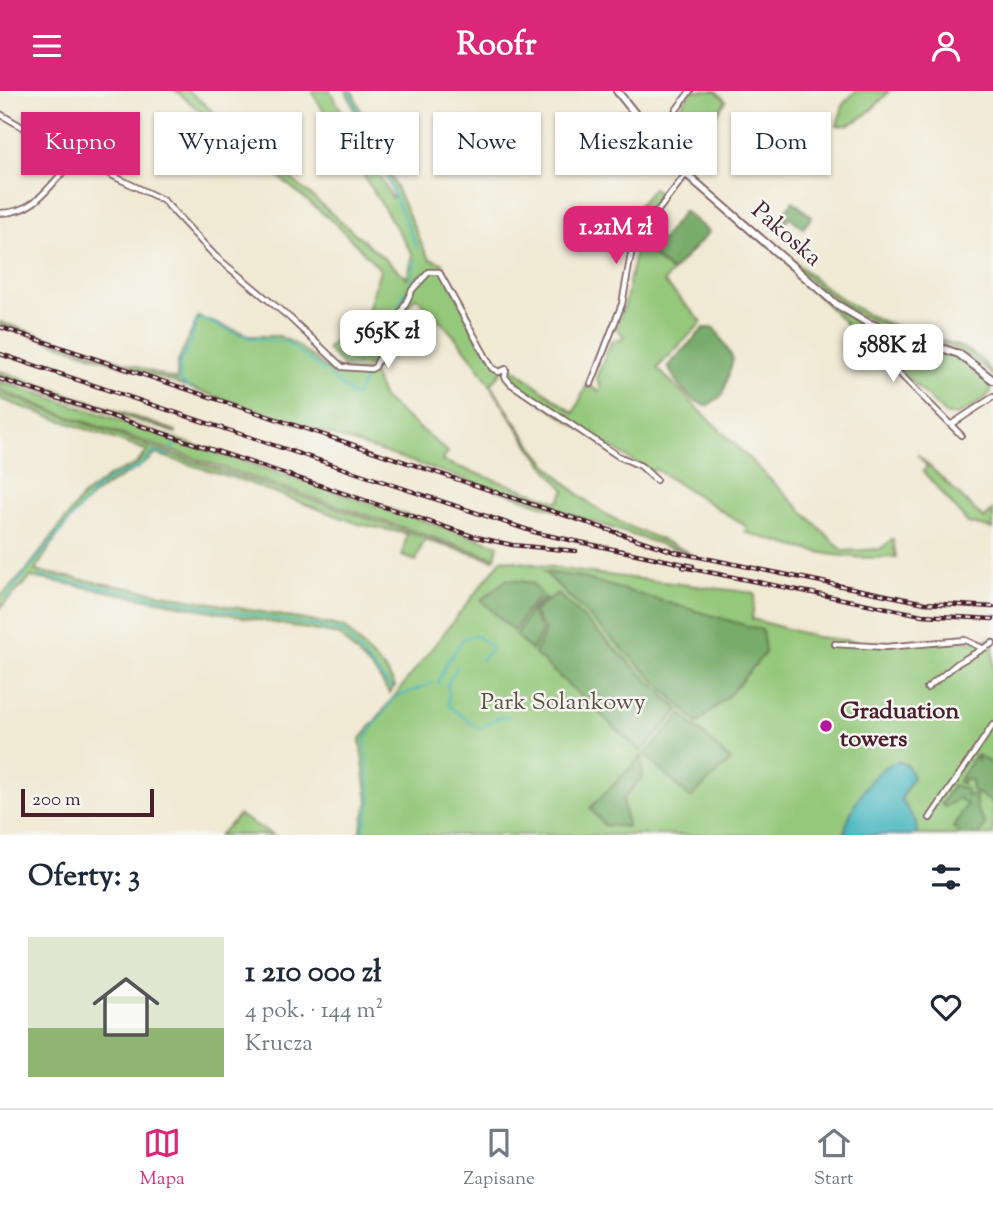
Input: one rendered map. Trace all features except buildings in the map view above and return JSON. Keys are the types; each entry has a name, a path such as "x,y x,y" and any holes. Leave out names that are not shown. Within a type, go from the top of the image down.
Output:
{"main road":[{"name":"Pakoska","path":"617,91 633,112"},
{"name":"Pakoska","path":"687,175 827,297 868,323 959,354 993,380"}],"street":[{"path":"675,112 690,91"},
{"path":"0,114 21,126"},
{"path":"0,213 16,213 33,205 60,175"},
{"path":"111,175 163,200 215,256 312,337 342,367 375,367 412,289 429,272 439,272 492,368 499,372 506,369 505,377 511,384 618,456 641,466 656,480"},
{"path":"591,384 622,304 633,243 685,175"},
{"path":"868,323 877,351 961,435"},
{"path":"886,359 882,352 883,342 894,332"},
{"path":"952,424 992,396"},
{"path":"835,644 886,647 965,641 982,648"},
{"path":"927,688 993,643"},
{"path":"930,818 993,725"}],"green space":[{"path":"176,91 189,91 213,112 201,112"},
{"path":"313,91 330,91 342,112 324,112 313,94"},
{"path":"346,91 352,91 362,112 356,112"},
{"path":"692,91 716,91 726,101 717,114 677,112"},
{"path":"856,91 889,91 858,120 844,126 837,125 844,103"},
{"path":"277,175 287,175 407,278 413,255 363,175 379,175 392,198 394,195 385,175 390,175 425,251 430,259 442,263 480,344 505,367 491,385 531,444 561,479 597,509 625,525 690,554 0,325 0,322 177,380 177,364 198,317 251,336 279,336 294,343 333,373 340,369 372,371 383,398 448,452 442,461 558,502 565,490 538,458 465,349 416,297 403,311 409,292 374,366 343,366 327,349 355,322 363,328 380,269 339,227"},
{"path":"653,188 662,196 630,239 618,231"},
{"path":"793,201 812,217 803,228 790,217 785,223 784,212"},
{"path":"684,211 709,232 672,272 651,254"},
{"path":"772,242 829,290 860,310 895,326 963,348 986,365 993,376 954,348 877,323 850,309 791,264"},
{"path":"637,243 672,272 664,282 702,322 657,368 843,551 880,549 893,539 896,557 837,555 784,544 745,532 747,527 655,469 651,472 576,426 508,379 506,374 511,367 574,413 587,384 598,391 601,387 596,378 612,340 621,340 624,337 616,327 625,305"},
{"path":"803,280 834,307 866,328 883,362"},
{"path":"704,328 715,328 733,359 723,395 707,406 694,400 683,390 668,366"},
{"path":"894,336 954,356 991,383 991,392 963,413 945,414 886,356 885,342"},
{"path":"0,371 176,431 176,433 0,377"},
{"path":"0,381 498,545 495,558 64,415 0,390"},
{"path":"0,393 151,447 494,560 424,540 416,561 402,556 407,534 359,524 243,481 156,454 87,500 62,529 35,571 344,627 387,672 395,686 389,693 377,674 339,635 31,577 0,608 0,597 25,572 83,496 111,475 135,465 148,451 0,399"},
{"path":"917,454 984,519 993,510 993,529 968,523 923,471 927,467"},
{"name":"Park Solankowy","path":"502,559 582,572 755,593 752,619 816,637 870,643 949,639 980,642 993,637 993,835 359,835 368,801 360,740"},
{"path":"544,572 580,577 762,630 765,653 732,692 698,723"},
{"path":"507,579 532,583 542,595 529,607 514,632 481,600"},
{"path":"557,593 679,710 641,752 535,654 545,631 534,612"},
{"path":"545,597 531,612 542,631 532,651 516,636 531,609"},
{"path":"682,714 731,761 690,798 645,755"},
{"path":"978,755 993,765 993,803 972,790 971,780 963,779 962,784 958,782 975,756 978,761"},
{"path":"642,756 643,776 623,799 627,827 604,825 590,808"},
{"path":"953,785 967,790 966,796 975,794 977,810 986,825 979,835 959,835 958,830 953,828 967,804 959,798 945,807 941,804"},
{"path":"239,815 273,835 219,835"}],"water":[{"path":"898,761 907,765 913,777 901,799 916,822 917,832 912,835 844,835 856,802 870,781 888,765"}],"waterway":[{"path":"349,91 417,247"},
{"path":"410,281 416,260"},
{"path":"372,366 406,290"},
{"path":"191,389 180,381 179,364 190,345 197,321 201,319 250,338 286,342 327,373"},
{"path":"330,376 355,397 370,371"},
{"path":"172,450 174,442"},
{"path":"6,597 95,490 113,477 138,468 154,452 170,456"},
{"path":"38,576 342,631 391,688"},
{"path":"438,683 446,664 464,638 476,636 491,646"},
{"path":"481,660 492,649"},
{"path":"448,684 457,667"},
{"path":"362,835 371,802 365,739 394,698 433,683"},
{"path":"445,685 448,685 449,706 473,724"},
{"path":"475,726 478,729 497,718 510,716"}],"railway":[{"path":"0,327 675,552 925,603 993,607"},
{"path":"0,354 537,533 693,566"},
{"path":"0,379 472,536 512,545 576,551"},
{"path":"683,567 922,615 993,619"}],"place":[{"name":"Graduation towers","path":"826,726"}]}
